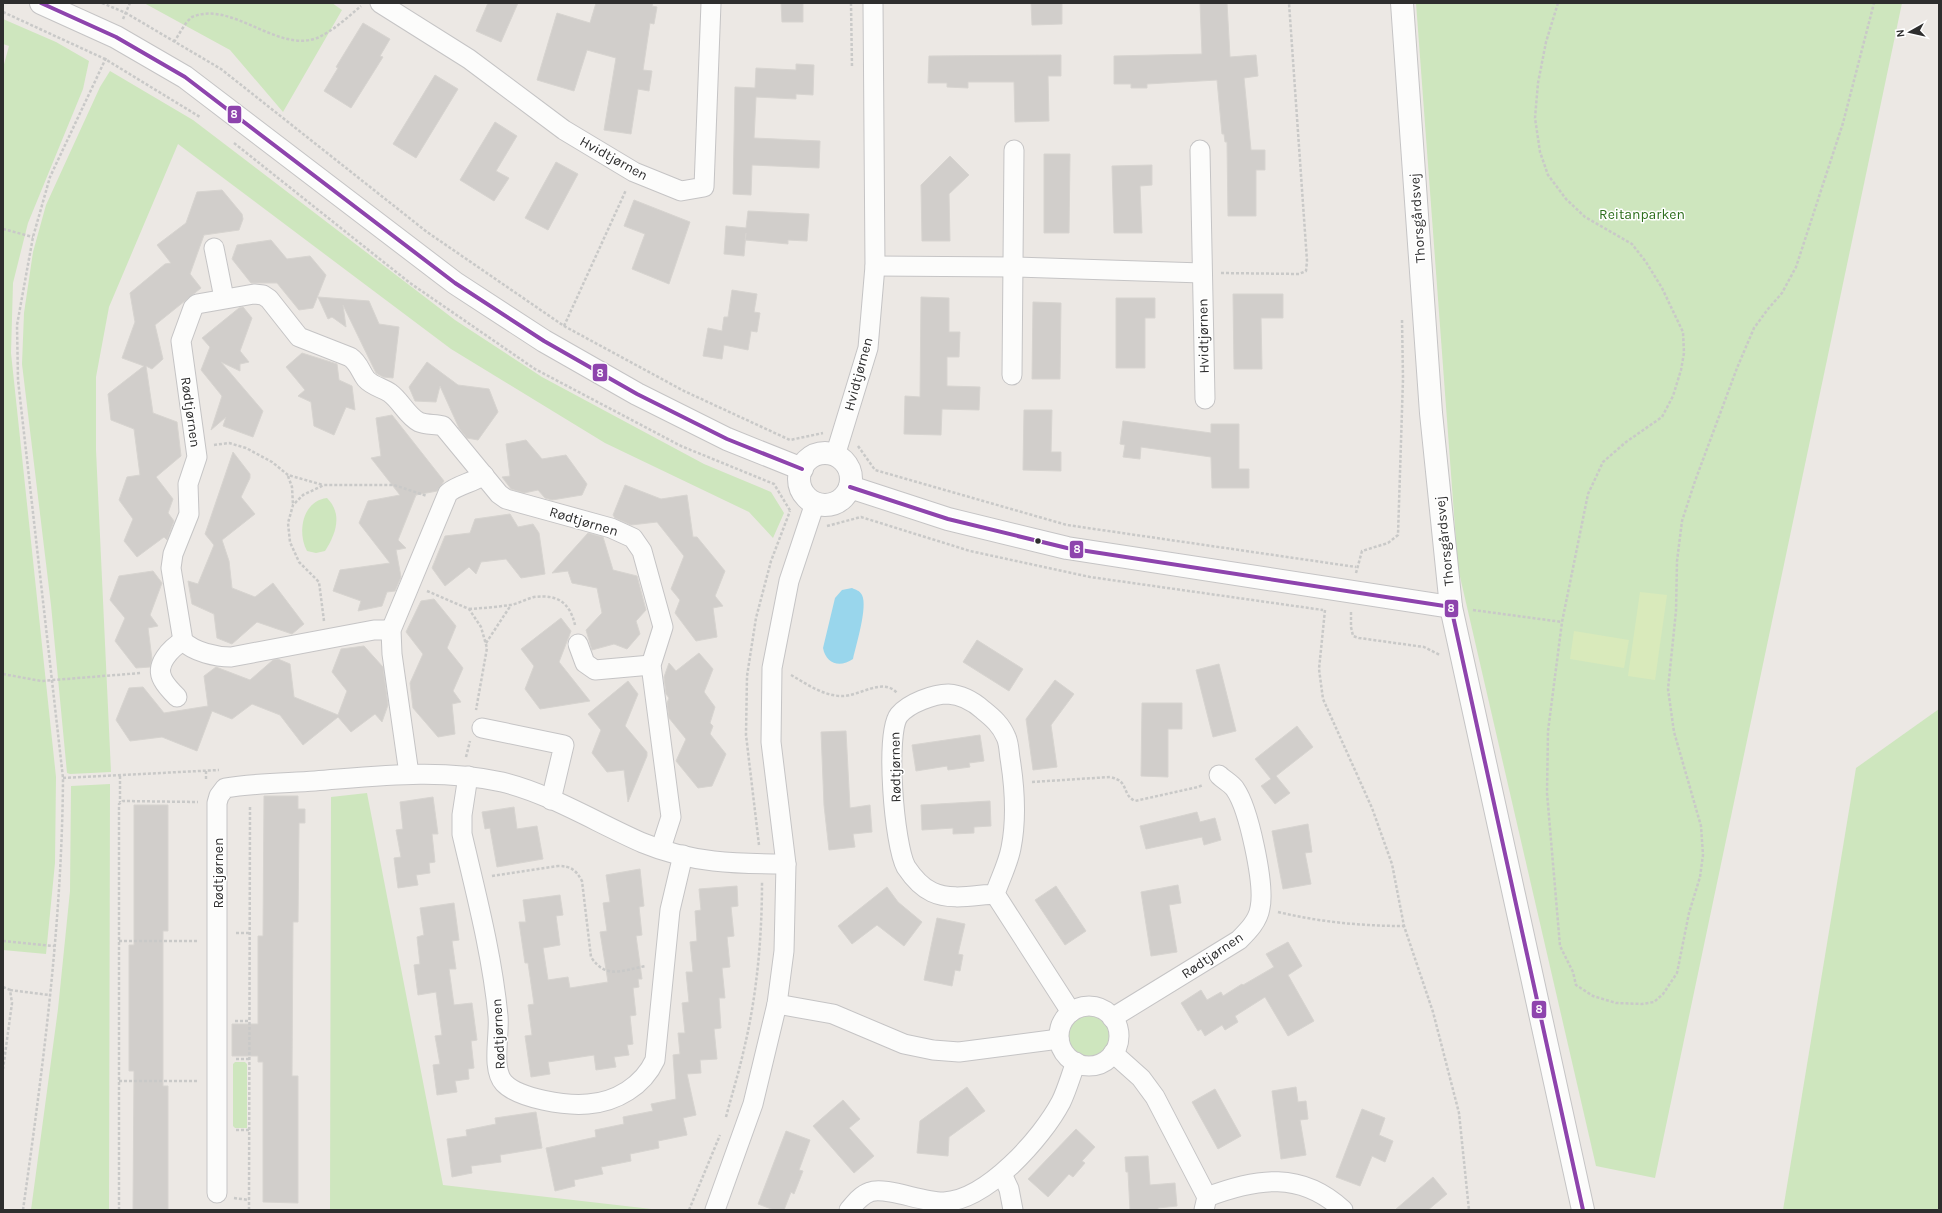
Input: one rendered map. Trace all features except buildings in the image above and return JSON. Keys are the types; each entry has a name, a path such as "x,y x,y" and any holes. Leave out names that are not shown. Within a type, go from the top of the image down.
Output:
{"street":[{"path":"41,3 116,37 185,77 455,283 544,341 636,394 727,439 802,469"},
{"name":"Hvidtjørnen","path":"380,3 469,60 564,130 634,172 681,191 704,187 711,3"},
{"name":"Hvidtjørnen","path":"833,441 868,348 875,266 873,3"},
{"name":"Thorsgårdsvej","path":"1402,3 1431,413 1451,607 1583,1210"},
{"path":"1012,375 1014,150"},
{"name":"Hvidtjørnen","path":"1200,150 1205,399"},
{"path":"214,248 224,298"},
{"path":"875,266 1013,267 1202,273"},
{"name":"Rødtjørnen","path":"183,641 172,576 172,561 189,514 188,484 195,466 197,448 181,341 193,308 197,304 224,298 254,294 263,295 269,299 299,337 357,361 371,384 392,395 414,418 426,424 443,426 500,494 506,499 599,523 633,538 642,551 663,627 651,665 671,817 661,848"},
{"path":"833,441 846,464 851,479 850,487 841,500 834,504 824,505 815,503 807,498 799,481 805,463 812,457 821,454 833,441"},
{"path":"409,774 392,654 391,630 448,493 453,488 474,481 484,475"},
{"path":"850,487 948,519 1067,548 1451,607"},
{"path":"715,1210 753,1104 777,1004 784,951 786,864 771,742 772,668 789,581 815,503"},
{"path":"177,697 162,680 161,673 169,650 183,641 192,647 221,657 230,657 374,630 391,630"},
{"path":"578,644 585,663 595,670 651,665"},
{"name":"Rødtjørnen","path":"942,694 958,695 974,702 998,723 1007,739 1014,784 1015,817 1011,850 995,894 950,897 932,892 917,881 906,866 898,842 892,780 893,726 899,715 909,706 942,694"},
{"path":"475,728 564,745 551,800"},
{"path":"217,803 219,796 225,788 440,773 467,767 551,800 645,843 683,855 713,862 786,864"},
{"name":"Rødtjørnen","path":"467,767 462,815 462,834 490,953 499,1027 497,1068 505,1084 514,1090 551,1103 572,1106 592,1104 613,1098 636,1087 649,1073 655,1060 670,910 683,855"},
{"name":"Rødtjørnen","path":"1112,1018 1239,940 1254,925 1260,908 1260,877 1245,809 1235,789 1220,775"},
{"name":"Rødtjørnen","path":"217,803 217,1193"},
{"path":"995,894 1071,1012"},
{"path":"777,1004 833,1014 904,1044 933,1050 959,1052 1059,1039"},
{"path":"1093,1006 1106,1011 1112,1018 1117,1026 1117,1044 1113,1053 1100,1063 1088,1065 1076,1062 1068,1057 1062,1049 1059,1039 1061,1024 1071,1012 1079,1007 1093,1006"},
{"path":"1113,1053 1141,1078 1155,1097 1206,1204 1229,1189 1251,1183 1284,1181 1304,1185 1331,1198 1343,1210"},
{"path":"849,1210 856,1201 870,1192 882,1191 923,1201 945,1202 962,1199 976,1194 1002,1174 1042,1131 1061,1102 1076,1062"},
{"path":"1002,1174 1009,1189 1013,1210"}],"path":[{"path":"102,3 126,13 221,69 427,232 564,326 684,392 790,440 855,442 875,470 1068,525 1356,567"},
{"path":"23,1210 43,1064 54,946 63,843 63,778 18,380 17,325 33,237 50,177 116,37 130,3"},
{"path":"238,15 282,36 301,40 316,38 340,23 365,3"},
{"path":"851,3 853,74"},
{"path":"1202,273 1299,274 1306,271 1307,261 1289,3"},
{"path":"1558,3 1546,42 1538,83 1534,118 1540,152 1548,175 1566,199 1585,217 1632,244 1646,262 1662,288 1683,332 1684,352 1682,370 1673,396 1662,417 1626,442 1603,462 1588,494 1562,622 1548,732 1547,794 1560,946 1572,972 1576,985 1593,996 1616,1003 1642,1004 1654,1002 1664,994 1677,973 1689,913 1700,877 1703,855 1701,826 1674,732 1668,689 1676,610 1677,561 1682,521 1695,481 1754,328 1782,293 1796,266 1843,123 1874,3"},
{"path":"174,42 192,18 209,10 224,12"},
{"path":"564,326 634,172"},
{"path":"3,229 33,237"},
{"path":"1402,316 1403,379 1398,535 1388,543 1362,551 1356,567 1351,621 1353,636 1424,647 1440,655 1442,661"},
{"path":"825,426 833,441"},
{"path":"197,448 229,444 246,448 272,462 288,475 324,485 394,485 444,502"},
{"path":"288,475 292,487 293,505 288,523 290,542 299,562 319,582 326,639"},
{"path":"293,505 303,495 324,485"},
{"path":"410,584 469,609 511,605 534,597 552,598 565,603 572,614 578,644"},
{"path":"486,644 511,605"},
{"path":"1451,607 1562,622"},
{"path":"467,767 475,728 487,648 481,627 469,609"},
{"path":"1326,610 1319,669 1323,699 1372,808 1392,864 1404,926 1433,1012 1459,1113 1469,1210"},
{"path":"772,668 784,671 823,693 842,696 857,694 880,685 894,689 909,706"},
{"path":"3,674 32,681 132,673 161,673"},
{"path":"1014,784 1110,777 1118,779 1123,783 1127,794 1135,801 1198,787 1220,775"},
{"path":"119,1210 120,776"},
{"path":"120,802 250,804 272,784"},
{"path":"249,1210 250,804"},
{"path":"473,879 558,866 568,866 577,872 582,881 591,957 598,966 606,972 664,964"},
{"path":"1260,908 1308,919 1356,926 1404,926"},
{"path":"3,941 54,946"},
{"path":"119,941 218,942"},
{"path":"3,987 10,990 49,995"},
{"path":"3,1069 12,1003 10,990"},
{"path":"119,1081 218,1081"}],"green space":[{"path":"144,3 332,3 342,10 283,112 230,50"},
{"name":"Reitanparken","path":"1416,3 1902,3 1655,1178 1596,1166 1458,568"},
{"path":"3,19 56,42 89,61 83,89 28,223 13,283 11,353 56,777 55,863 46,954 3,950 3,68 9,46 3,44"},
{"path":"110,71 193,120 455,320 542,377 704,464 771,492 784,513 773,538 749,512 605,443 451,349 178,144 109,307 96,377 96,450 111,772 67,773 51,605 22,364 24,313 33,252 46,205 100,87"},
{"path":"327,498 335,511 335,531 325,551 316,553 307,551 302,536 302,527 307,511 319,500"},
{"path":"1640,592 1667,595 1655,680 1628,676"},
{"path":"1574,631 1629,640 1624,668 1570,659"},
{"path":"1939,709 1939,1210 1783,1210 1856,768"},
{"path":"110,784 109,1210 31,1210 58,1009 70,891 71,786"},
{"path":"367,793 443,1185 660,1210 330,1210 331,797"},
{"path":"1088,1013 1101,1017 1107,1023 1111,1036 1107,1049 1101,1055 1088,1059 1075,1055 1069,1049 1065,1036 1069,1023 1075,1017"},
{"path":"235,1062 245,1062 247,1064 247,1128 235,1128 233,1126 233,1064"}],"water":[{"path":"852,588 860,592 863,601 863,617 859,636 853,659 839,664 834,663 827,658 823,648 835,598 842,590"}],"transit line":[{"name":"8","path":"41,3 116,37 185,77 455,283 544,341 637,394 727,439 802,469"},
{"name":"8","path":"850,487 948,519 1067,548 1451,607 1583,1210"}]}
